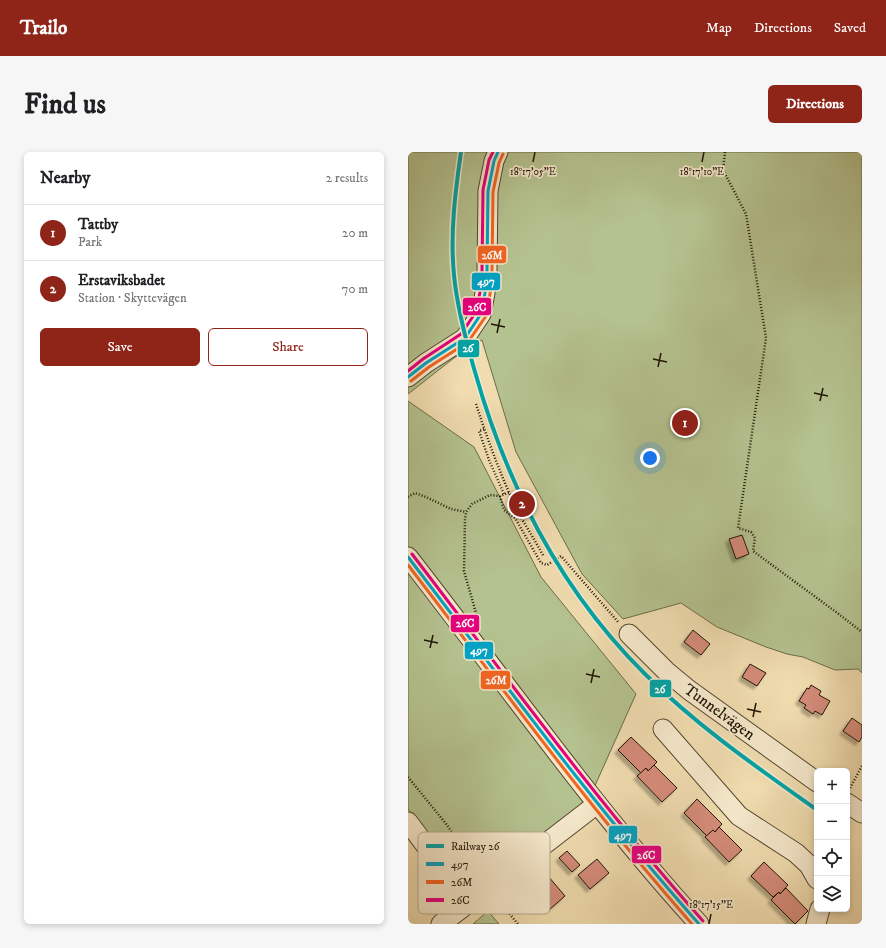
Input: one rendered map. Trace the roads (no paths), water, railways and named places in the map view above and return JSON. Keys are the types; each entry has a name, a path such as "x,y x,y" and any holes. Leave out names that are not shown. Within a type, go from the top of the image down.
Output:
{"street":[{"path":"408,377 426,363 464,338 481,314 486,278 488,191 494,161 498,152"},
{"path":"408,557 597,804 699,924"},
{"name":"Tunnelvägen","path":"629,634 666,671 683,685 814,780"},
{"path":"663,729 739,816 796,853 809,865 815,876"},
{"path":"550,840 597,804"},
{"path":"848,804 862,813"},
{"path":"408,822 418,835"},
{"path":"816,924 819,912"},
{"path":"441,924 454,914"}],"rail line":[{"name":"26","path":"461,152 455,198 453,229 455,287 460,312 465,336 488,414 503,455 540,534 563,572 588,608 615,642 645,674 707,729 814,808"}],"place":[{"name":"Tattby","path":"685,423"},
{"name":"Erstaviksbadet","path":"522,504"}]}
